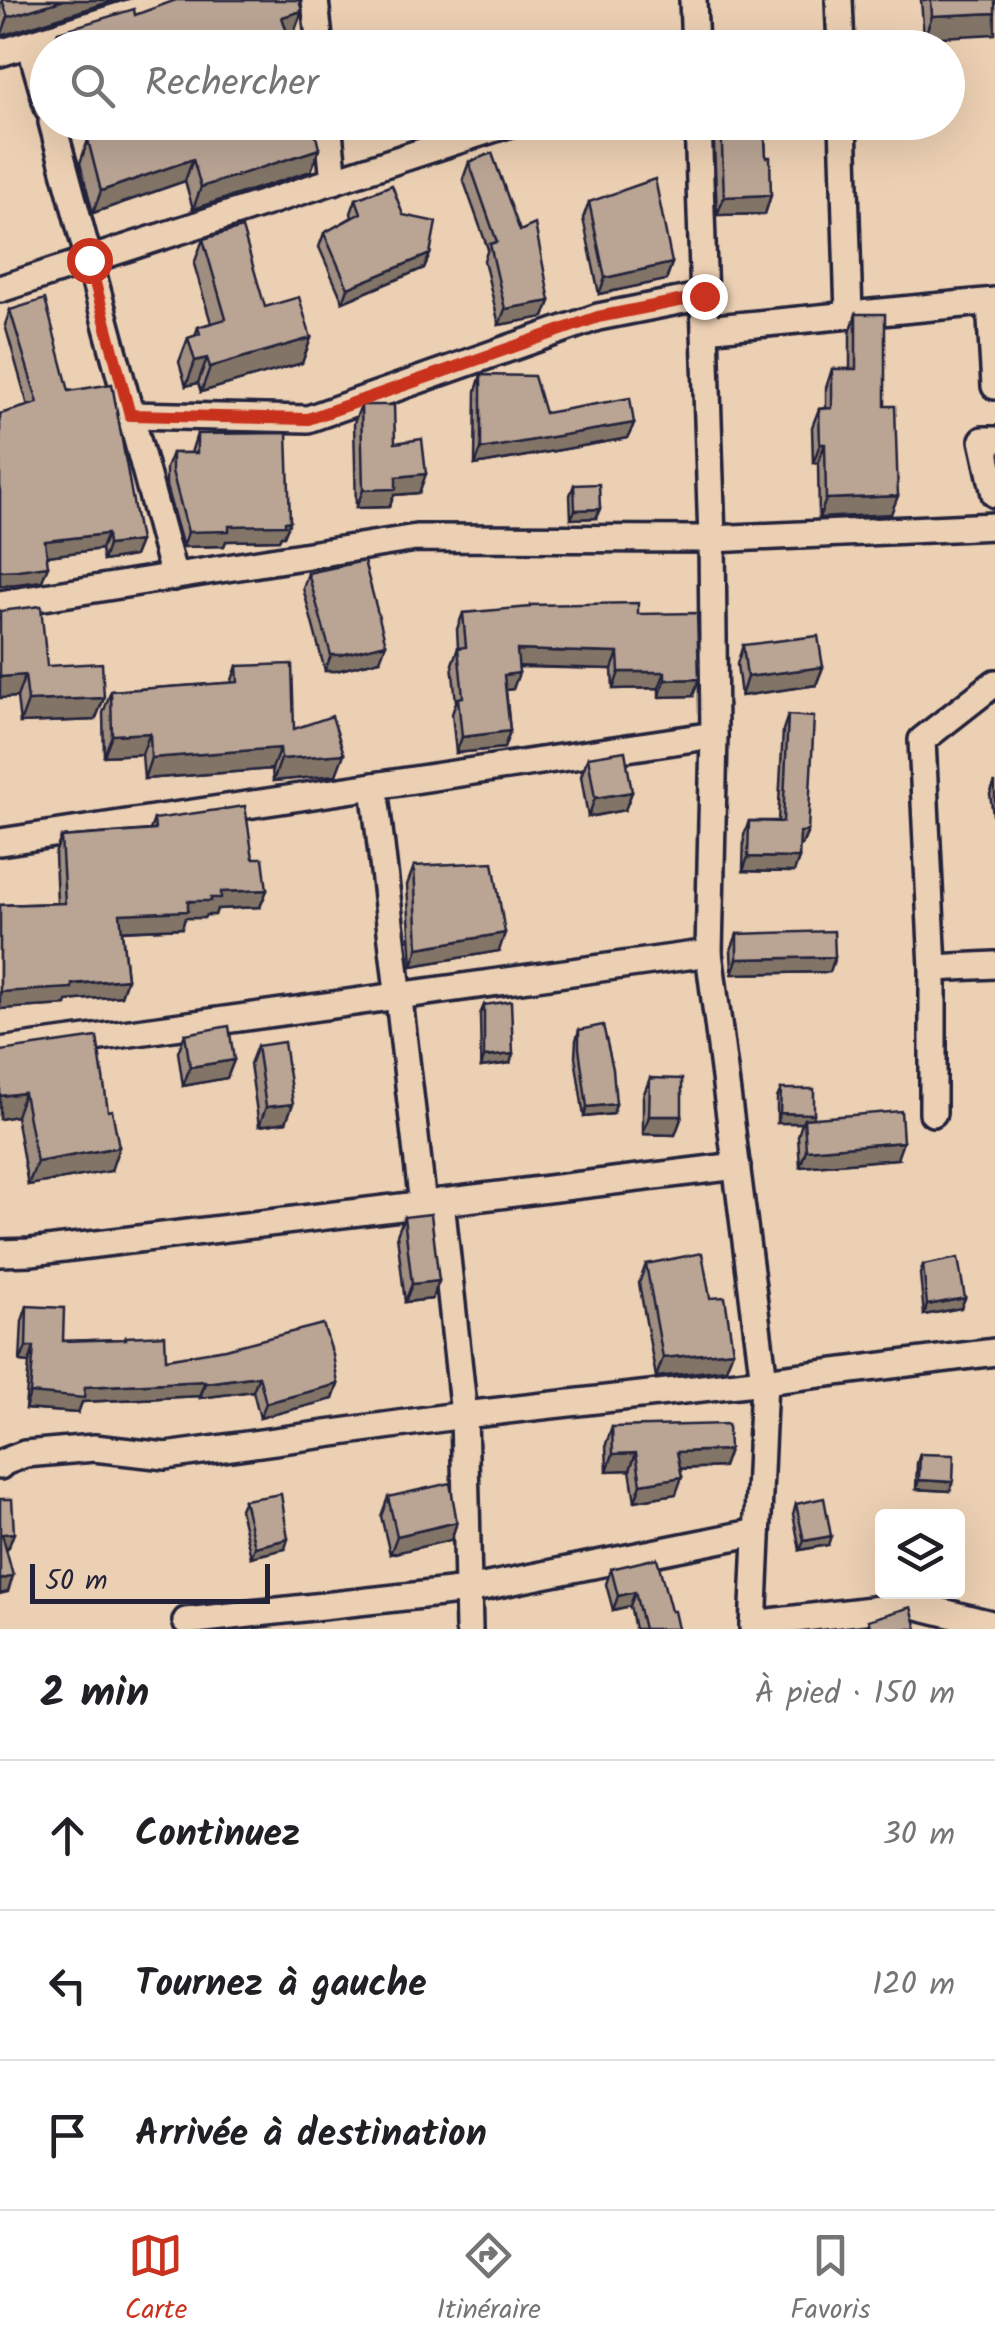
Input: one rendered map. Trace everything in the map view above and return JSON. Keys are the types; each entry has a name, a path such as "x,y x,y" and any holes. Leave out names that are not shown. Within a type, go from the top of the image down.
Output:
{"street":[{"path":"75,30 172,0"},
{"path":"316,0 318,30"},
{"path":"693,0 694,30"},
{"path":"839,0 840,30"},
{"path":"0,53 30,44"},
{"path":"57,140 174,576"},
{"path":"330,140 334,181"},
{"path":"0,289 459,140"},
{"path":"699,140 712,539 710,953 764,1382 753,1627 914,1605 995,1625"},
{"path":"844,140 849,315"},
{"path":"130,415 308,419 598,317 704,296"},
{"path":"705,329 992,302 995,386"},
{"path":"995,440 983,440 995,494"},
{"path":"0,604 416,538 712,539 995,526"},
{"path":"933,1112 933,968 922,740 995,683"},
{"path":"0,842 714,735"},
{"path":"374,786 398,996 464,1415 470,1629"},
{"path":"0,1051 710,953"},
{"path":"933,968 995,965"},
{"path":"0,1253 736,1166"},
{"path":"0,1466 25,1454 94,1448 166,1456 464,1415 995,1352"},
{"path":"186,1621 468,1590 758,1532"}],"building":[{"path":"2,0 64,0 8,17"},
{"path":"176,0 299,0 302,11 282,17 286,30 65,30 134,9 135,15"},
{"path":"931,0 995,0 995,13 932,16"},
{"path":"88,140 317,140 319,149 201,187 193,159 101,191"},
{"path":"722,140 765,140 766,157 770,157 771,195 724,197"},
{"path":"492,153 520,231 535,224 550,301 505,309 490,244 497,242 469,162"},
{"path":"655,179 672,263 605,278 589,202"},
{"path":"392,185 403,215 436,222 430,254 348,288 324,233 361,213 356,199"},
{"path":"242,228 265,307 299,297 311,338 210,367 207,358 195,361 188,338 200,334 198,327 226,319 203,239"},
{"path":"45,299 69,391 112,384 140,541 108,545 107,534 45,541 48,566 0,571 0,414 38,403 10,310"},
{"path":"856,314 885,314 885,406 895,406 898,496 826,499 825,444 820,444 819,409 832,408 832,369 856,369"},
{"path":"481,375 534,376 545,413 630,398 634,423 481,449"},
{"path":"361,405 394,405 395,443 422,439 426,474 396,477 396,489 363,490"},
{"path":"287,433 290,521 285,525 229,526 229,531 188,532 172,471 172,453 197,453 197,434"},
{"path":"599,484 600,509 575,510 574,485"},
{"path":"364,561 386,644 331,655 308,573"},
{"path":"638,603 638,614 697,613 699,679 665,680 665,672 619,672 618,653 517,650 519,673 504,675 510,731 462,737 458,648 466,647 463,613 530,605"},
{"path":"41,606 47,666 102,663 104,698 28,701 25,675 0,677 0,611"},
{"path":"818,636 823,667 747,677 743,645"},
{"path":"292,664 294,729 332,716 344,754 281,759 280,748 151,758 150,733 112,735 111,691 238,682 237,666"},
{"path":"788,715 814,717 808,831 800,832 799,858 748,857 749,821 783,822"},
{"path":"625,751 632,792 595,798 588,757"},
{"path":"245,806 253,858 263,858 267,890 221,892 221,898 211,901 188,901 188,911 120,914 127,979 72,984 72,988 0,992 0,905 65,903 61,837 155,830 154,819"},
{"path":"493,862 505,933 418,948 414,866"},
{"path":"834,931 835,957 737,959 737,934"},
{"path":"511,1001 513,1054 484,1057 484,1005"},
{"path":"603,1025 616,1104 587,1107 579,1030"},
{"path":"229,1026 234,1060 190,1067 185,1034"},
{"path":"97,1037 108,1111 112,1110 119,1147 37,1162 24,1093 0,1096 0,1051"},
{"path":"284,1042 293,1104 266,1107 257,1046"},
{"path":"650,1078 682,1079 682,1116 649,1116"},
{"path":"781,1089 814,1089 814,1114 780,1113"},
{"path":"901,1111 903,1142 806,1150 804,1119"},
{"path":"431,1214 439,1281 412,1284 404,1217"},
{"path":"702,1253 710,1298 725,1297 733,1351 663,1358 646,1264"},
{"path":"958,1258 965,1298 927,1305 923,1265"},
{"path":"27,1306 64,1308 63,1341 165,1335 166,1359 225,1349 323,1324 338,1384 266,1403 259,1376 205,1383 85,1387 84,1398 30,1393 34,1347 26,1347"},
{"path":"728,1424 729,1450 677,1452 682,1477 641,1484 636,1453 613,1454 612,1427"},
{"path":"920,1454 954,1455 953,1482 919,1480"},
{"path":"450,1483 457,1522 397,1536 388,1497"},
{"path":"281,1494 288,1539 255,1547 244,1500"},
{"path":"824,1498 831,1536 804,1541 796,1504"},
{"path":"0,1499 12,1499 14,1533 2,1534 13,1576 0,1580"},
{"path":"657,1558 678,1629 644,1629 635,1592 618,1596 611,1569"},
{"path":"911,1607 917,1629 871,1629 868,1620"}],"route":[{"path":"89,260 130,415 308,419 598,317 704,296"}]}
